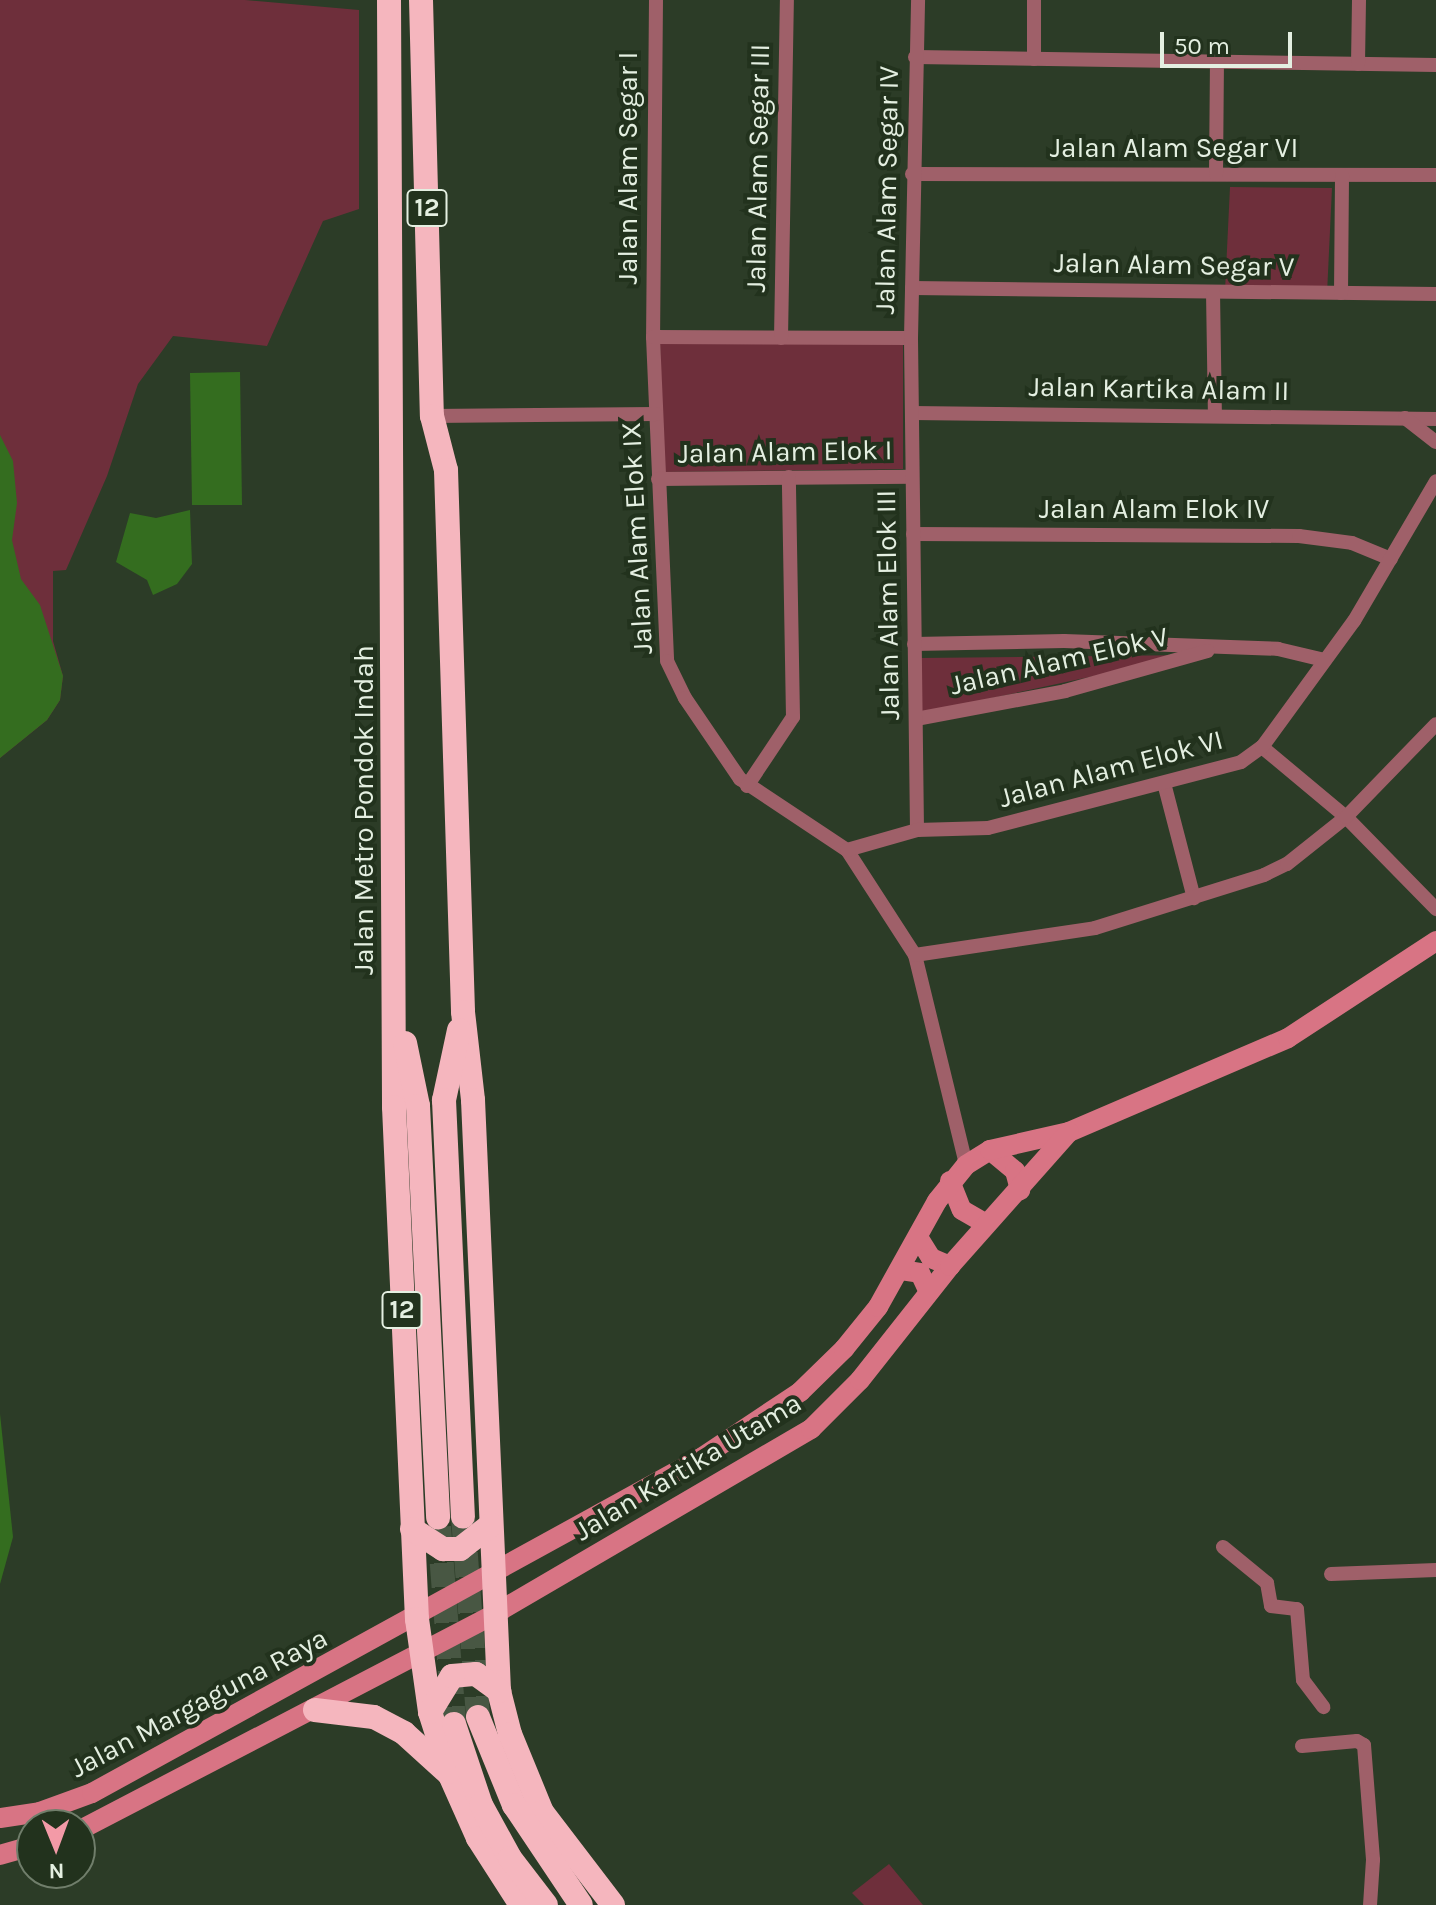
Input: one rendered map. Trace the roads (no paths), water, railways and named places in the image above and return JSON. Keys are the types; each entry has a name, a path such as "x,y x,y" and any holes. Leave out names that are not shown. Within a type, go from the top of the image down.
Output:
{"highway":[{"name":"Jalan Metro Pondok Indah","path":"389,0 393,415 389,764 396,1002 394,1107 417,1619"},
{"name":"12","path":"421,0 432,416 446,470 463,1012 473,1100 499,1691 510,1734 542,1812 613,1905"},
{"path":"393,415 432,416"},
{"name":"12","path":"396,1002 418,1106 450,1518 444,1100 463,1012"},
{"path":"412,1529 443,1549 460,1549 491,1525"},
{"name":"12","path":"417,1619 430,1712 450,1775 478,1838 521,1905"},
{"path":"430,1712 452,1676 476,1674 499,1691"},
{"path":"315,1710 353,1713 387,1723 450,1775"},
{"path":"478,1717 514,1805 581,1905"},
{"path":"454,1724 481,1805 510,1858 546,1905"}],"main road":[{"name":"Jalan Kartika Utama","path":"417,1619 766,1418 844,1349 901,1270 950,1181 966,1165 990,1150 1069,1132 1288,1038 1436,941"},
{"name":"Jalan Kartika Utama","path":"421,1653 496,1613 811,1429 860,1380 950,1266 1069,1132"},
{"path":"990,1150 1015,1171 1020,1190"},
{"path":"950,1181 962,1210 986,1224"},
{"path":"918,1237 931,1258 950,1266"},
{"path":"901,1270 920,1273 929,1292"},
{"name":"Jalan Margaguna Raya","path":"0,1818 40,1812 92,1793 417,1619"},
{"name":"Jalan Margaguna Raya","path":"96,1822 421,1653"},
{"path":"256,1704 270,1733"}],"street":[{"name":"Jalan Alam Segar I","path":"653,337 656,0"},
{"name":"Jalan Alam Segar III","path":"781,338 787,0"},
{"name":"Jalan Alam Segar IV","path":"911,380 912,174 918,0"},
{"path":"1034,0 1034,59"},
{"path":"1358,64 1359,0"},
{"path":"915,57 1436,65"},
{"path":"1216,174 1217,62"},
{"name":"Jalan Alam Segar VI","path":"912,174 1436,175"},
{"path":"1341,293 1342,175"},
{"name":"Jalan Alam Segar V","path":"912,288 1436,294"},
{"path":"1213,292 1215,413"},
{"path":"653,337 911,338"},
{"name":"Jalan Alam Elok IX","path":"653,337 667,661 703,726 747,786 847,850"},
{"name":"Jalan Alam Elok III","path":"911,380 917,830"},
{"name":"Jalan Kartika Alam II","path":"912,413 1215,413 1436,419"},
{"path":"432,416 656,414"},
{"path":"1405,418 1436,442"},
{"path":"747,786 793,717 789,477"},
{"name":"Jalan Alam Elok I","path":"658,479 912,477"},
{"name":"Jalan Alam Elok VI","path":"847,850 917,830 988,828 1241,762 1262,747 1324,660 1391,559 1436,481"},
{"name":"Jalan Alam Elok IV","path":"913,534 1299,536 1352,543 1391,559"},
{"name":"Jalan Alam Elok V","path":"914,644 1064,641 1278,649 1324,660"},
{"name":"Jalan Alam Elok V","path":"916,719 1065,691 1212,648"},
{"path":"915,955 1095,928 1194,898 1287,864 1346,817 1436,724"},
{"path":"1262,747 1346,817 1436,909"},
{"path":"1164,783 1194,898"},
{"path":"847,850 915,955 966,1165"},
{"path":"1223,1547 1267,1583 1271,1606 1297,1609 1303,1680 1323,1707"},
{"path":"1331,1574 1436,1570"},
{"path":"1302,1746 1357,1741 1364,1745 1373,1860 1370,1905"}],"tunnel":[{"path":"463,1517 478,1717"},
{"path":"439,1527 454,1724"}]}
